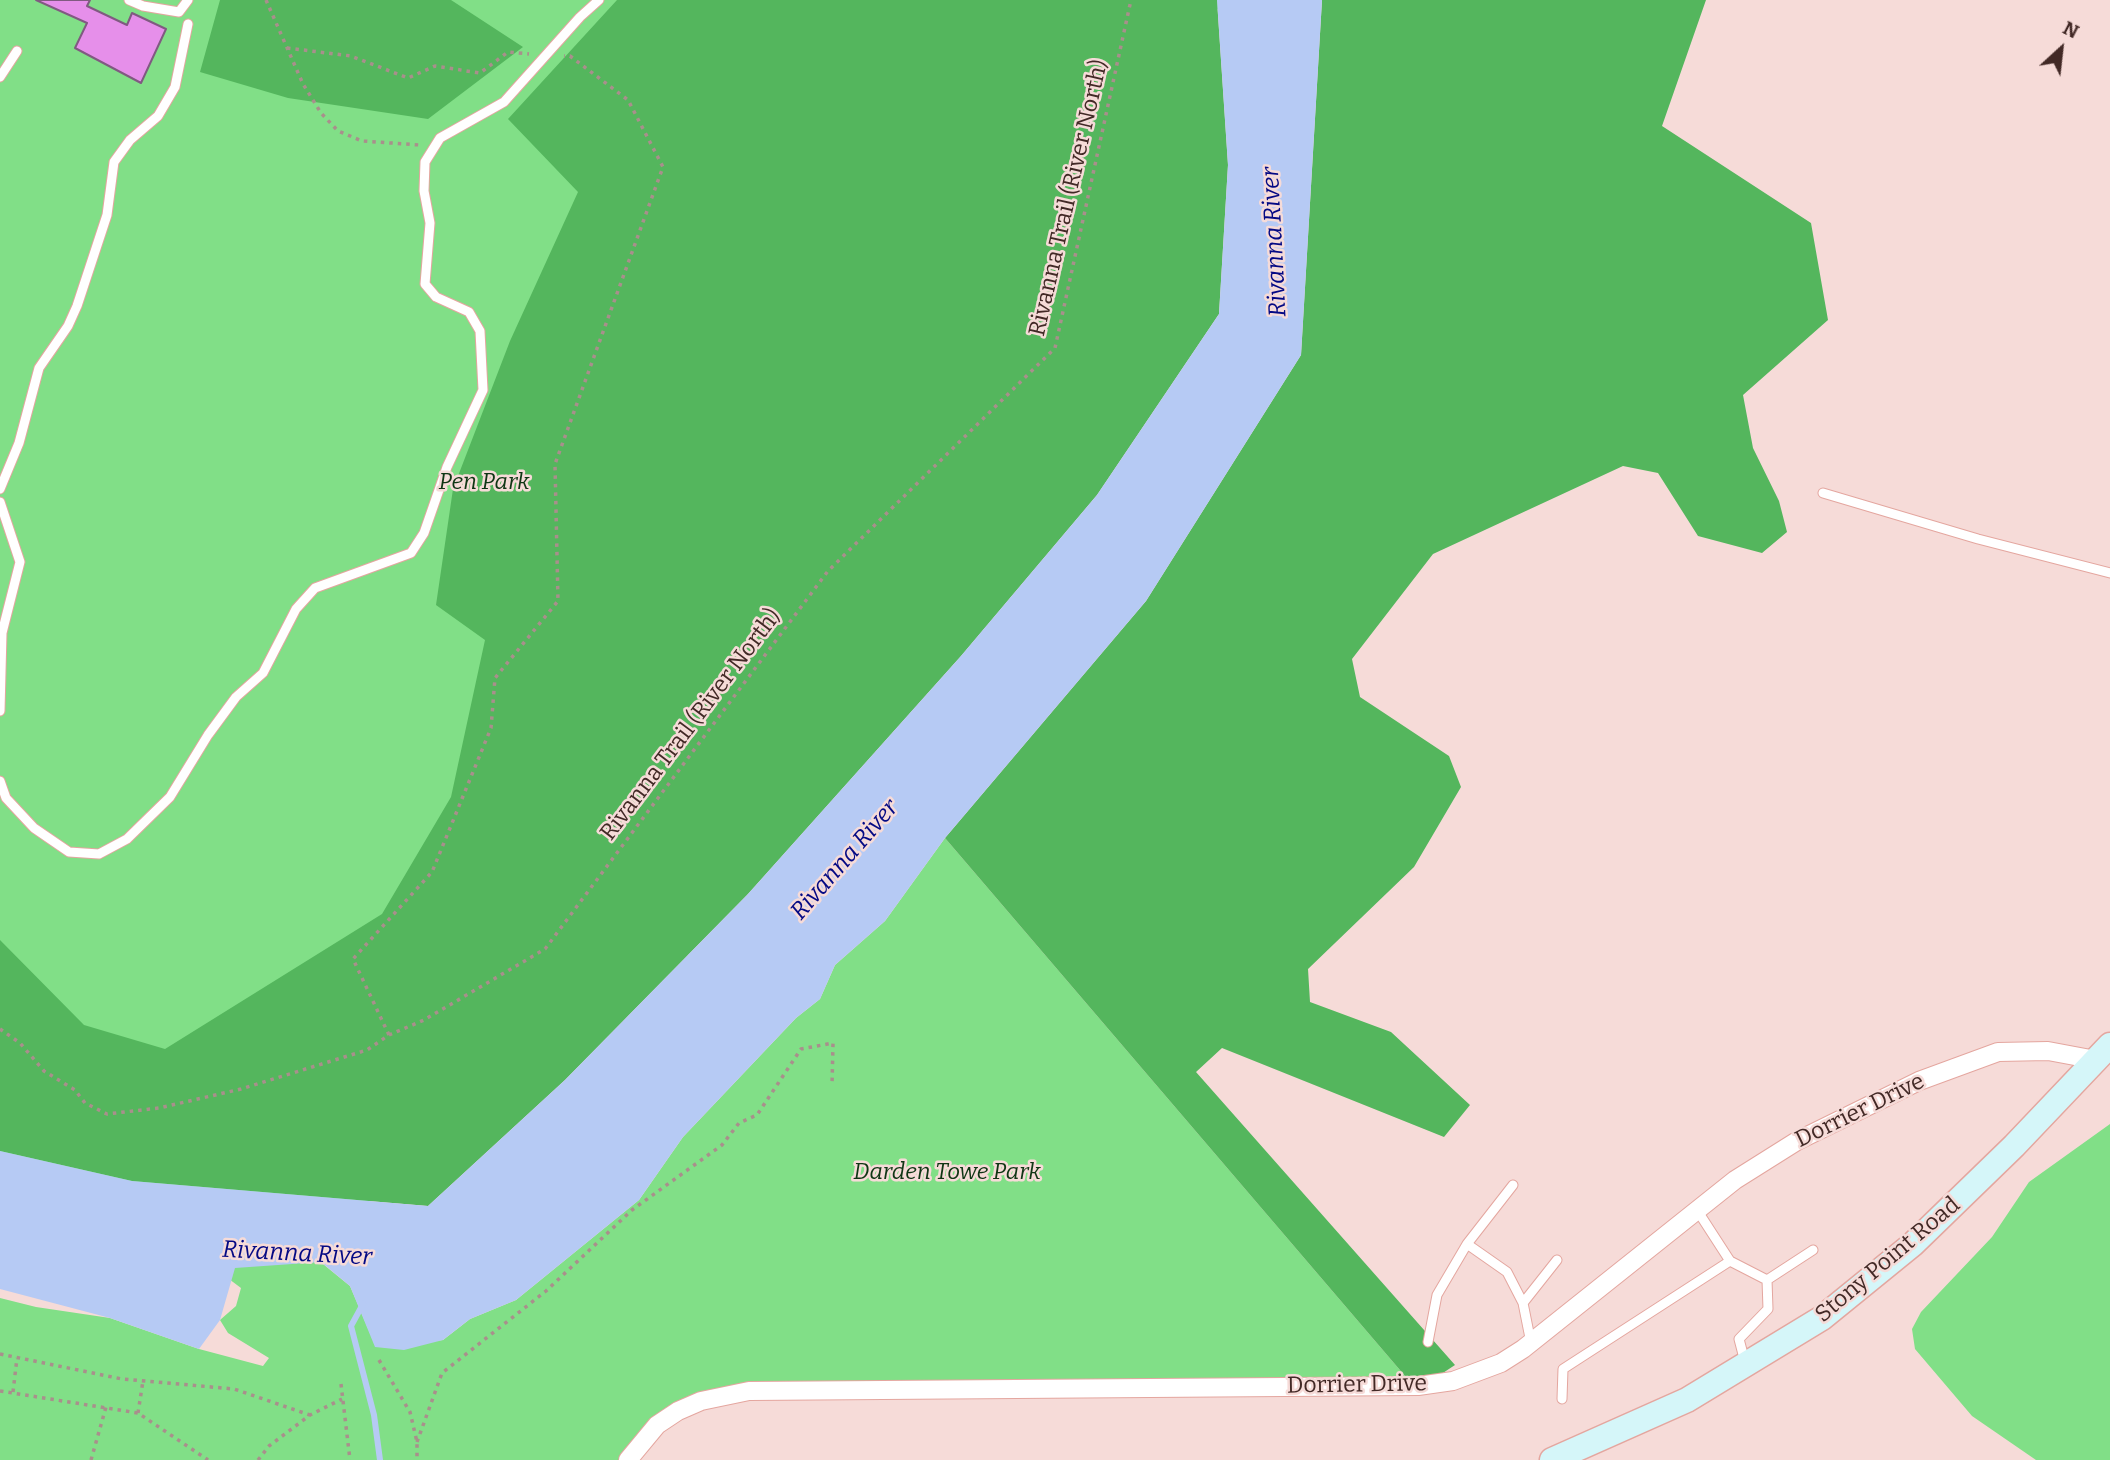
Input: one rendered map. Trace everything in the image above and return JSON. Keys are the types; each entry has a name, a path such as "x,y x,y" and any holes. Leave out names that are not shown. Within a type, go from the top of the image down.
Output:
{"main road":[{"name":"Stony Point Road","path":"1552,1460 1687,1400 1822,1318 1913,1244 2014,1146 2103,1053"}],"street":[{"name":"Dorrier Drive","path":"628,1460 649,1433 678,1411 701,1401 749,1391 1418,1386 1453,1381 1478,1373 1531,1343 1735,1180 1797,1140 1964,1063 2023,1049 2103,1053"}],"lane":[{"path":"130,0 143,6 179,12 188,0"},
{"path":"0,781 6,797 34,828 69,852 99,854 127,839 170,797 208,735 236,697 263,673 296,609 315,587 411,553 424,533 447,467 483,390 480,331 469,312 436,297 425,284 430,223 424,191 425,162 440,138 504,102 599,0"},
{"path":"0,489 19,443 39,368 68,326 77,306 107,215 114,163 130,139 158,116 175,87 188,24"},
{"path":"0,77 18,51"},
{"path":"1823,494 1979,540 2110,573"},
{"path":"0,502 20,562 2,633 0,710"},
{"path":"1428,1342 1437,1295 1467,1244 1513,1185"},
{"path":"1698,1210 1730,1261 1767,1280"},
{"path":"1467,1244 1507,1272 1523,1303 1531,1343"},
{"path":"1767,1280 1813,1250"},
{"path":"1523,1303 1557,1260"},
{"path":"1562,1399 1563,1369 1730,1261"},
{"path":"1746,1366 1739,1339 1768,1309 1767,1280"}],"path":[{"path":"265,0 303,85 321,113 338,131 362,141 390,145 436,143"},
{"name":"Rivanna Trail (River North)","path":"0,1029 20,1043 44,1071 75,1090 85,1103 107,1114 159,1108 254,1085 367,1050 389,1035 424,1020 545,949 828,571 1055,348 1131,0"},
{"path":"287,48 351,56 408,78 435,66 480,73 508,52 570,56 628,100 663,167 555,464 558,601 495,678 491,727 432,872 353,959 389,1035"},
{"path":"417,1442 442,1373 546,1291 632,1210 722,1145 739,1124 757,1115 801,1049 833,1043 832,1086"},
{"path":"0,1354 143,1381 233,1389 310,1415"},
{"path":"13,1392 17,1358"},
{"path":"379,1360 410,1412 417,1442 416,1460"},
{"path":"138,1413 143,1381"},
{"path":"341,1384 350,1460"},
{"path":"0,1391 138,1413 208,1460"},
{"path":"258,1460 269,1446 310,1415 342,1399"},
{"path":"91,1460 106,1407"}],"green space":[{"name":"Pen Park","path":"0,0 1224,0 323,1264 350,1286 376,1347 443,1340 470,1319 516,1300 639,1200 683,1137 796,1018 820,999 835,965 885,921 945,838 1417,1390 797,1390 688,1409 650,1439 637,1460 0,1460 0,1298 36,1307 110,1318 199,1349 263,1366 269,1358 228,1333 220,1320 236,1306 241,1288 225,1276 0,1199"},
{"path":"220,0 451,0 523,47 428,119 288,98 200,72"},
{"path":"617,0 1217,0 1228,165 1219,314 1097,495 961,656 748,894 565,1080 428,1206 132,1181 0,1151 0,940 84,1025 165,1049 382,914 451,797 485,640 436,605 453,489 510,341 578,192 508,119"},
{"path":"1322,0 1706,0 1662,126 1811,223 1828,320 1743,395 1753,448 1779,501 1787,532 1762,553 1698,536 1658,473 1623,466 1433,554 1352,659 1360,697 1449,756 1461,787 1414,867 1308,969 1310,1002 1391,1032 1470,1105 1444,1137 1222,1048 1196,1072 1455,1365 1417,1390 945,838 1146,601 1301,355"},
{"path":"2110,1124 2110,1460 2036,1460 1972,1416 1915,1349 1912,1329 1921,1312 1992,1237 2029,1182"}],"water":[{"name":"Rivanna River","path":"1217,0 1322,0 1301,355 1146,601 945,838 885,921 835,965 820,999 796,1018 683,1137 639,1200 516,1300 470,1319 443,1340 404,1350 375,1347 350,1286 321,1262 235,1268 220,1320 199,1349 110,1318 0,1289 0,1151 132,1181 428,1206 565,1080 748,894 961,656 1097,495 1219,314 1228,165"}],"building":[{"path":"36,0 90,0 87,6 127,25 132,13 166,29 141,83 75,48 87,23"}],"waterway":[{"path":"363,1304 351,1326 374,1415 380,1460"}],"park label":[{"name":"Darden Towe Park","path":"947,1173"}]}
